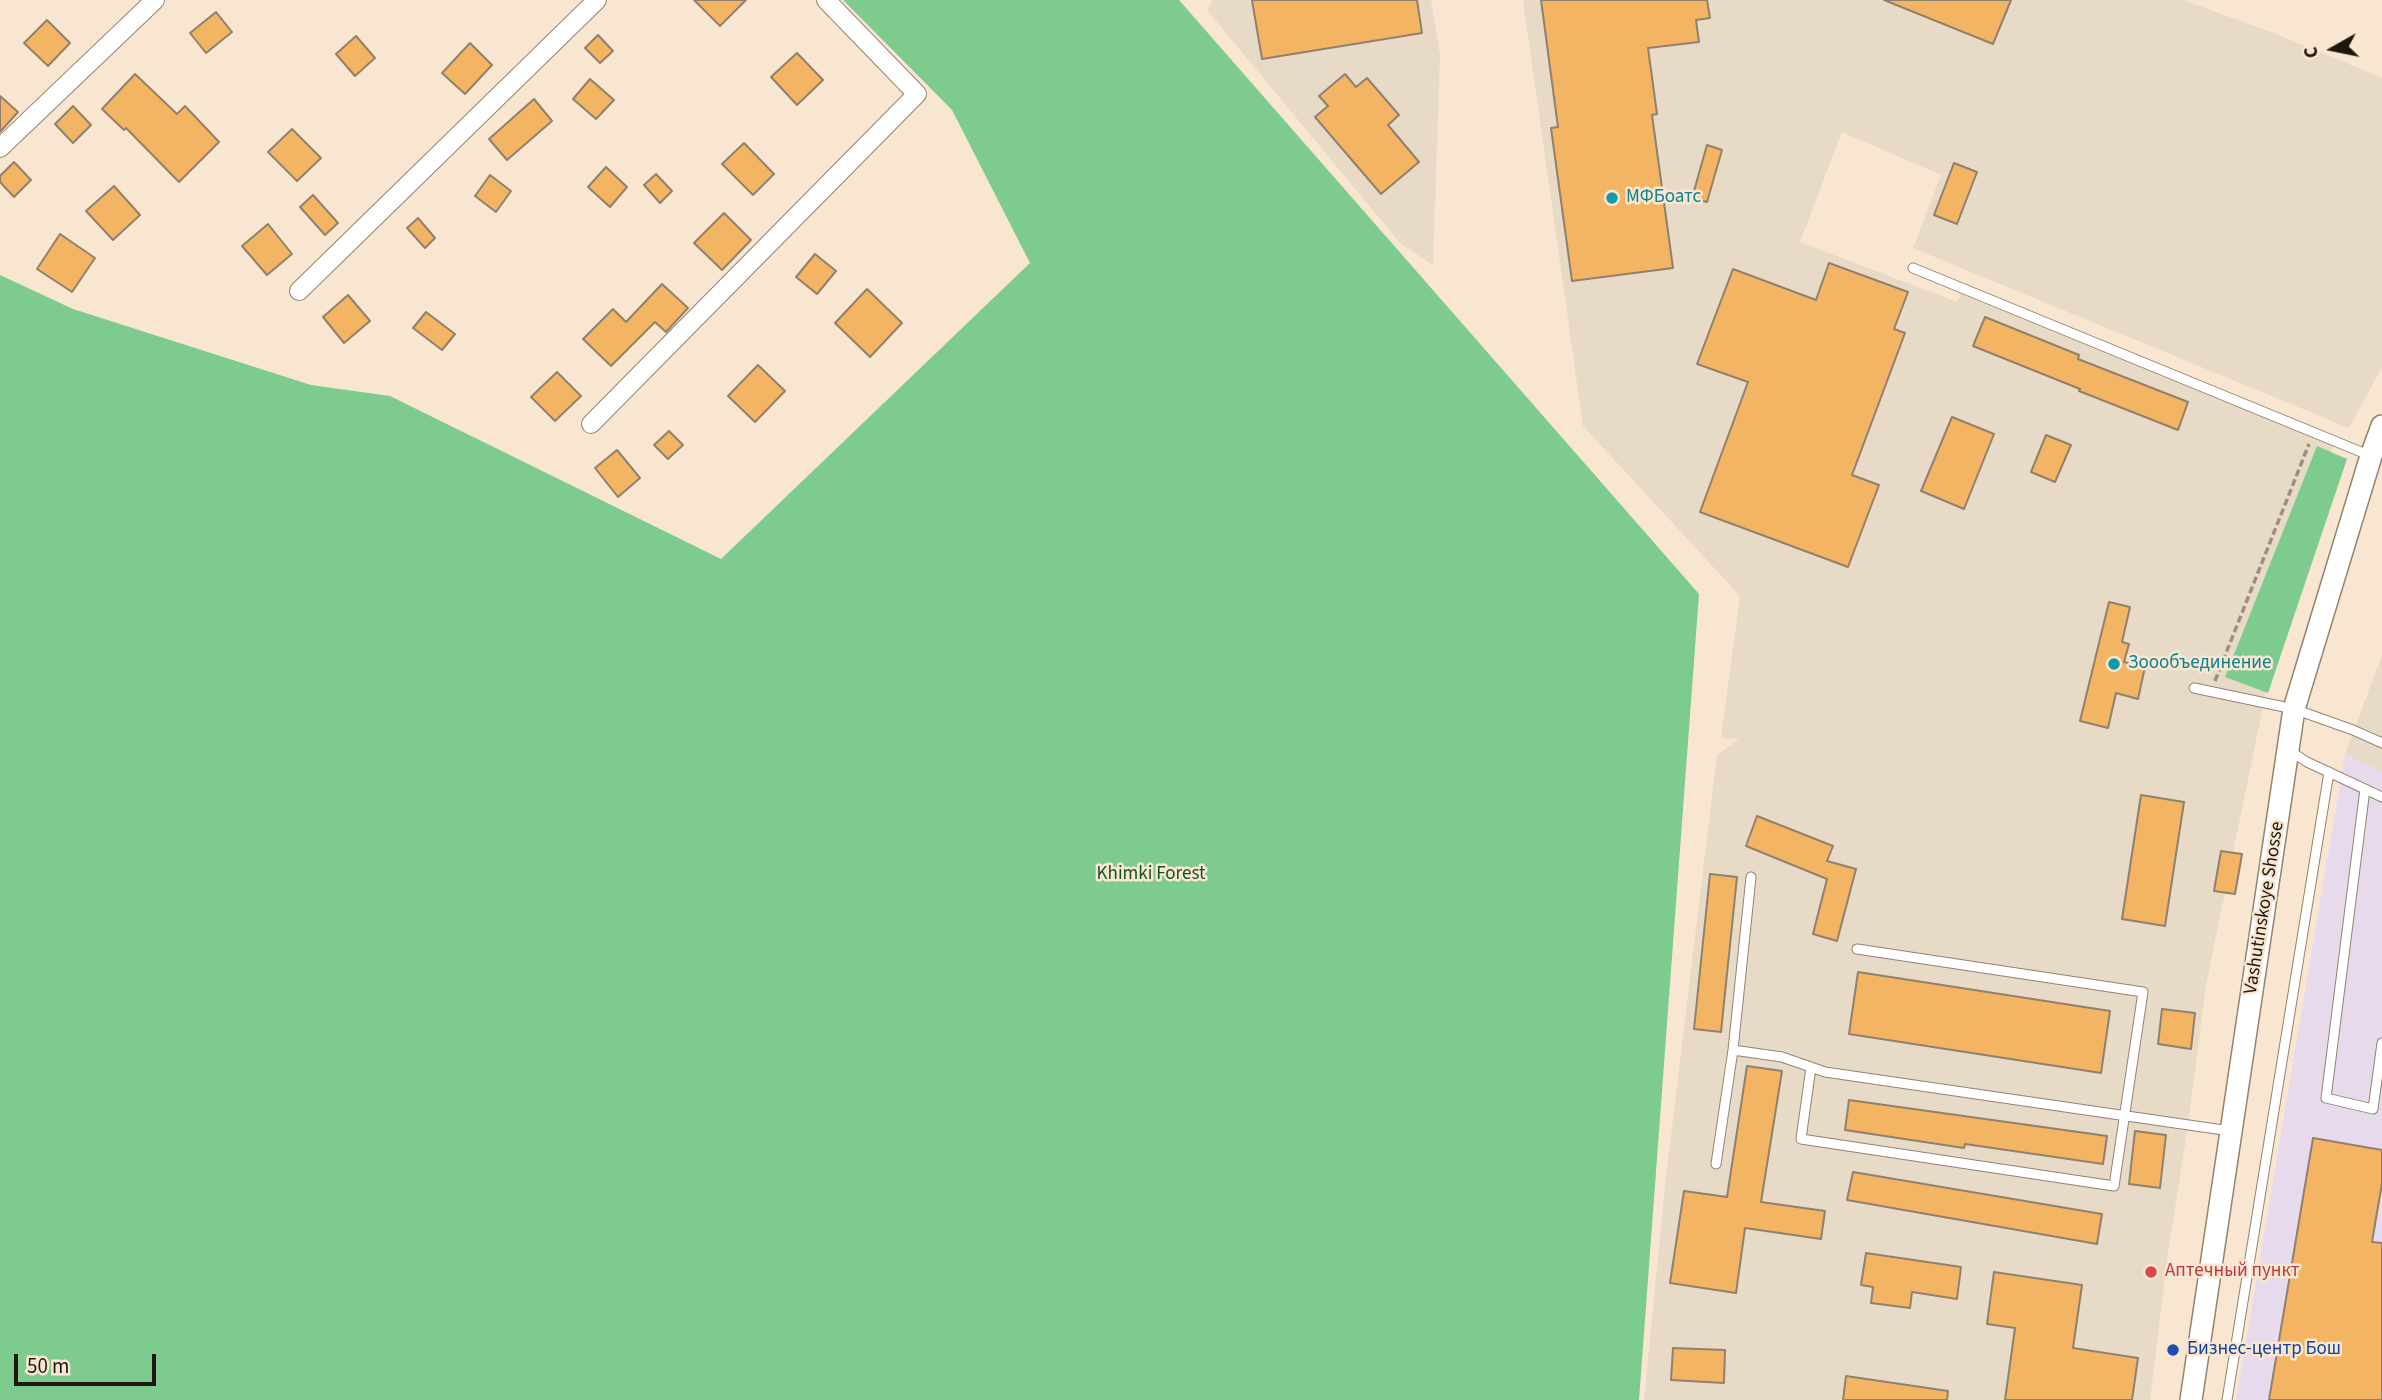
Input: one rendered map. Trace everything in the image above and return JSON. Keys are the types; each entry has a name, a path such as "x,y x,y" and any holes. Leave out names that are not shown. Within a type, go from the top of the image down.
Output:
{"street":[{"path":"0,148 155,0"},
{"path":"299,291 597,0"},
{"path":"591,424 917,94 826,0"},
{"name":"Vashutinskoye Shosse","path":"2191,1400 2294,709 2382,426"}],"lane":[{"path":"1913,268 2371,456"},
{"path":"2194,688 2294,709 2382,743"},
{"path":"2288,749 2307,762 2382,797"},
{"path":"2227,1400 2329,772"},
{"path":"2365,789 2326,1098 2373,1109 2382,1043"},
{"path":"1716,1164 1733,1050 1751,877"},
{"path":"1811,1067 1801,1139 2114,1186 2143,992 1857,949"},
{"path":"1733,1050 1782,1058 1825,1072 2230,1131"}],"path":[{"path":"2211,692 2314,432"}],"shaded area":[{"path":"1213,0 1431,0 1440,55 1433,265 1400,243 1207,10"},
{"path":"1523,0 2183,0 2279,35 2382,78 2382,367 2349,428 1913,248 1941,175 1842,132 1800,242 1957,302 1961,294 2334,446 2304,506 2206,985 2150,1400 1644,1400 1666,1177 1717,755 1739,739 1721,738 1740,596 1583,426"},
{"path":"2382,655 2382,772 2345,754"},
{"path":"2345,754 2382,772 2382,1400 2236,1400"}],"green space":[{"name":"Khimki Forest","path":"843,0 1179,0 1699,594 1639,1400 0,1400 0,275 73,309 311,385 390,396 721,559 1030,263 952,110"},
{"path":"2317,446 2347,459 2268,693 2225,677"}],"building":[{"path":"694,0 746,0 720,26"},
{"path":"1252,0 1417,0 1422,33 1262,59"},
{"path":"1541,0 1707,0 1710,18 1696,20 1699,42 1648,48 1657,114 1652,115 1673,268 1572,281 1551,128 1558,127"},
{"path":"1884,0 2011,0 1993,44"},
{"path":"216,12 232,32 206,53 190,33"},
{"path":"47,20 70,43 48,66 24,43"},
{"path":"598,35 613,51 600,63 585,48"},
{"path":"356,36 375,58 355,76 336,54"},
{"path":"470,43 492,65 465,94 442,73"},
{"path":"797,53 823,80 797,105 771,77"},
{"path":"135,74 177,114 185,106 219,142 179,182 126,128 124,130 102,109"},
{"path":"1345,74 1356,87 1367,78 1399,115 1388,125 1419,162 1381,194 1315,117 1328,106 1319,96"},
{"path":"590,79 614,100 596,119 573,99"},
{"path":"0,96 18,112 0,132"},
{"path":"534,99 552,121 507,160 489,139"},
{"path":"73,106 91,125 73,143 55,124"},
{"path":"292,129 321,158 297,181 268,152"},
{"path":"744,143 774,174 753,195 722,164"},
{"path":"1707,145 1722,150 1707,202 1692,198"},
{"path":"14,162 31,180 14,197 0,182 0,176"},
{"path":"1954,163 1977,172 1957,224 1934,215"},
{"path":"606,167 627,187 610,207 588,187"},
{"path":"656,174 672,191 660,203 644,185"},
{"path":"490,175 511,191 496,212 475,196"},
{"path":"114,186 140,215 113,240 86,211"},
{"path":"313,195 338,223 325,235 300,207"},
{"path":"724,213 751,240 722,270 694,243"},
{"path":"418,218 435,238 425,248 407,228"},
{"path":"268,224 292,254 267,275 242,246"},
{"path":"60,234 95,258 72,292 37,269"},
{"path":"815,254 836,271 817,294 796,277"},
{"path":"1829,263 1908,292 1894,329 1905,333 1852,475 1879,485 1848,567 1700,512 1748,382 1697,364 1733,269 1816,300"},
{"path":"662,284 688,308 666,332 655,322 611,366 583,339 613,309 626,322"},
{"path":"867,289 902,323 870,357 835,323"},
{"path":"348,295 370,321 344,343 323,317"},
{"path":"426,312 455,334 442,350 413,328"},
{"path":"1985,317 2079,355 2078,359 2188,402 2178,430 1973,346"},
{"path":"758,365 785,391 755,422 728,396"},
{"path":"557,372 581,396 555,421 531,397"},
{"path":"1952,417 1994,434 1964,509 1921,491"},
{"path":"669,431 683,445 668,459 654,445"},
{"path":"2046,435 2071,445 2055,482 2031,472"},
{"path":"617,450 640,478 618,497 595,468"},
{"name":"Зоообъединение","path":"2109,602 2130,607 2122,642 2129,644 2124,662 2145,667 2138,699 2116,693 2108,728 2080,721"},
{"path":"2141,795 2184,802 2165,926 2122,919"},
{"path":"1757,816 1833,846 1827,861 1856,869 1837,941 1813,934 1827,879 1746,846"},
{"path":"2221,851 2242,854 2235,894 2214,891"},
{"path":"1710,874 1737,877 1721,1032 1694,1029"},
{"path":"1858,972 2110,1011 2101,1073 1849,1034"},
{"path":"2162,1009 2195,1013 2191,1049 2158,1044"},
{"path":"1747,1066 1782,1071 1761,1202 1825,1211 1821,1239 1745,1228 1736,1293 1670,1283 1684,1191 1727,1197"},
{"path":"1849,1100 2107,1136 2103,1164 1965,1144 1964,1148 1845,1130"},
{"path":"2135,1131 2166,1135 2160,1188 2129,1184"},
{"path":"2313,1138 2382,1150 2382,1183 2372,1242 2382,1243 2382,1400 2269,1400"},
{"path":"1853,1172 2102,1214 2097,1244 1847,1200"},
{"path":"1866,1253 1961,1267 1957,1299 1912,1292 1910,1308 1871,1303 1873,1287 1861,1285"},
{"path":"1994,1272 2082,1285 2073,1348 2138,1358 2132,1400 2005,1400 2015,1328 1987,1324"},
{"path":"1673,1348 1725,1350 1724,1383 1671,1380"},
{"path":"1846,1376 1948,1391 1947,1400 1843,1400"}],"place":[{"name":"МФБоатс","path":"1612,198"},
{"name":"Зоообъединение","path":"2114,664"},
{"name":"Аптечный пункт","path":"2151,1272"},
{"name":"Бизнес-центр Бош","path":"2173,1350"}]}
